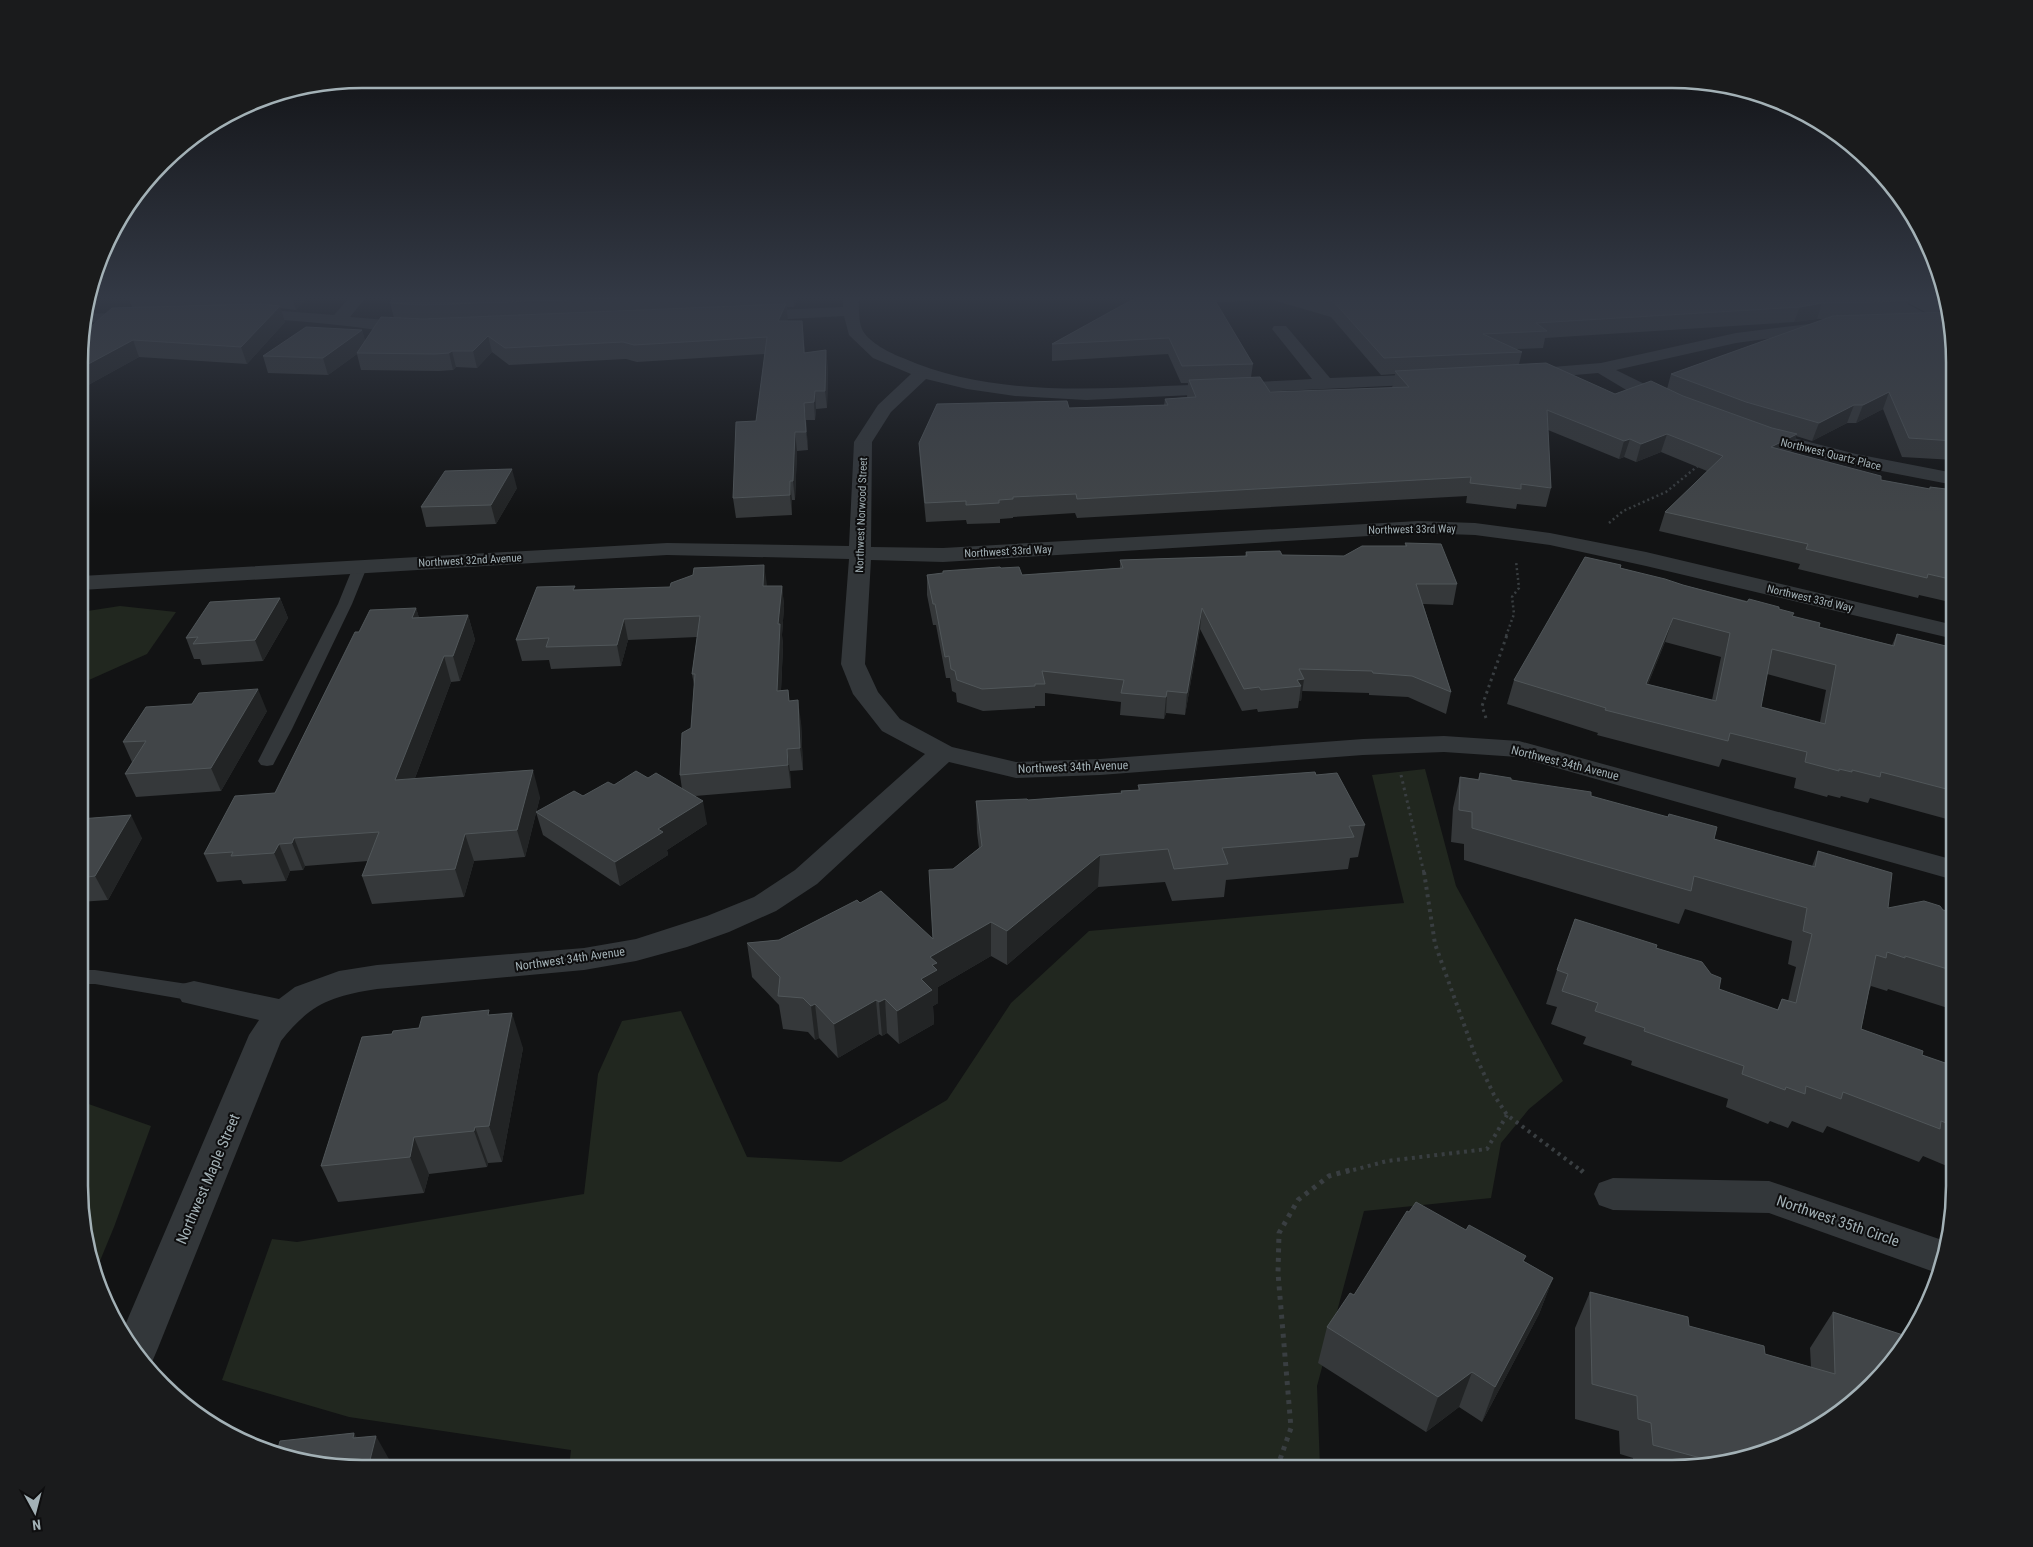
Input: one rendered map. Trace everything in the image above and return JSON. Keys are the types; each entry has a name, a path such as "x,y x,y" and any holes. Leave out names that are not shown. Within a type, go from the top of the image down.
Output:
{"street":[{"path":"913,369 967,384 1015,391 1086,395 1451,378"},
{"path":"1313,369 1325,384"},
{"path":"1509,376 1587,369"},
{"path":"1603,369 1634,387 1687,411"},
{"name":"Northwest Norwood Street","path":"922,373 884,409 862,442 860,553 852,664 866,694 892,724 943,753"},
{"name":"Northwest Quartz Place","path":"1740,430 1831,456 1946,478"},
{"name":"Northwest 33rd Way","path":"860,553 943,555 1418,527 1475,529 1550,539 1646,559 1946,630"},
{"name":"Northwest 32nd Avenue","path":"88,583 667,549 860,553"},
{"name":"Northwest 34th Avenue","path":"284,1013 307,996 339,983 377,977 584,959 636,950 676,939 718,924 765,904 806,878 943,753 1016,770 1100,767 1363,747 1444,744 1519,749 1946,868"},
{"path":"194,993 284,1013"},
{"name":"Northwest Maple Street","path":"139,1344 266,1035 284,1013"},
{"name":"Northwest 35th Circle","path":"1614,1194 1768,1197 1936,1255"}],"lane":[{"path":"267,761 345,604 360,567"},
{"path":"88,977 194,993"}],"path":[{"path":"1280,1460 1291,1428 1278,1274 1279,1233 1298,1200 1329,1176 1387,1161 1487,1149 1507,1115"}],"shaded area":[{"path":"120,606 176,612 147,654 88,680 88,611"},
{"path":"1425,769 1456,886 1563,1081 1529,1109 1501,1143 1491,1198 1364,1211 1317,1386 1320,1460 570,1460 571,1450 349,1417 222,1380 272,1239 297,1242 584,1194 598,1074 622,1021 681,1011 747,1157 841,1162 947,1100 1011,1003 1089,931 1404,903 1372,775"},
{"path":"88,1104 151,1126 99,1263 93,1239 88,1203"}],"building":[{"path":"763,369 826,369 825,391 815,391 814,402 804,403 806,432 795,432 793,481 790,481 790,495 733,498 736,422 756,421"},
{"path":"1560,369 1615,394 1651,381 1683,396 1772,428 1797,434 1771,447 1881,476 1881,480 1930,489 1930,487 1946,489 1946,578 1928,574 1927,578 1806,549 1808,544 1665,512 1723,456 1667,434 1641,444 1630,439 1624,441 1547,410 1551,488 1521,484 1521,489 1470,483 1471,477 1077,499 1076,494 1013,497 1013,499 999,500 999,503 966,505 966,501 925,503 919,443 937,404 1067,401 1069,408 1168,405 1165,399 1196,397 1189,380 1260,377 1270,392 1409,387 1395,371"},
{"path":"1684,369 1946,369 1946,440 1909,438 1889,392 1863,405 1854,405 1819,423 1746,402 1671,374"},
{"path":"512,469 491,505 421,507 445,471"},
{"path":"1405,543 1441,544 1457,584 1416,584 1451,692 1412,676 1373,673 1372,671 1299,669 1304,679 1297,680 1301,686 1261,690 1259,687 1244,689 1202,608 1187,693 1167,691 1166,697 1121,693 1124,680 1042,671 1045,684 982,689 957,680 955,671 951,669 949,656 945,657 935,604 933,604 927,575 943,573 943,571 1000,567 1019,567 1022,575 1123,568 1120,560 1247,556 1246,552 1280,551 1282,555 1344,556 1362,546 1407,546"},
{"path":"1585,557 1621,565 1620,568 1747,602 1749,599 1779,607 1779,609 1794,613 1792,616 1820,623 1819,627 1894,646 1897,634 1946,646 1946,789 1881,772 1880,777 1852,770 1852,772 1839,769 1839,771 1805,762 1807,752 1730,733 1728,741 1605,710 1606,708 1514,680","holes":["1673,618 1730,633 1716,701 1646,684","1772,649 1836,665 1825,724 1761,707"]},
{"path":"764,565 763,586 782,586 778,624 780,624 777,691 788,690 789,701 798,700 800,748 787,749 788,765 680,775 682,733 691,728 695,674 692,674 700,616 624,619 617,645 546,647 549,638 516,640 537,587 575,586 573,590 670,587 671,583 693,575 694,568"},
{"path":"280,598 255,640 193,644 198,637 186,638 210,602"},
{"path":"416,608 412,618 468,615 453,656 444,656 395,780 533,770 517,830 465,834 455,869 362,876 379,832 294,838 292,843 279,844 274,853 231,856 233,852 204,854 235,796 275,793 355,632 359,632 370,610"},
{"path":"258,689 211,768 125,774 146,741 123,742 146,707 192,704 199,693"},
{"path":"636,771 648,778 656,773 703,801 658,829 663,832 615,862 536,812 574,791 583,796 608,782 614,785"},
{"path":"1315,772 1316,775 1337,773 1365,825 1349,826 1354,837 1222,848 1228,864 1174,869 1168,849 1100,855 1007,931 991,922 930,957 937,963 932,965 937,970 921,979 932,990 897,1011 885,999 879,1002 876,1000 834,1024 815,1004 811,1006 803,998 778,996 780,977 747,943 779,940 857,900 860,903 881,891 933,939 929,870 953,869 982,846 976,801 1028,800 1122,793 1121,791 1140,790 1138,785"},
{"path":"1480,773 1511,778 1511,780 1591,792 1591,796 1668,817 1669,814 1717,827 1714,839 1815,867 1818,851 1892,873 1888,908 1924,901 1940,906 1946,911 1946,969 1887,952 1886,958 1876,955 1861,1029 1923,1051 1922,1055 1946,1063 1946,1123 1941,1121 1940,1129 1843,1092 1841,1099 1806,1086 1805,1094 1786,1087 1785,1090 1742,1074 1744,1066 1644,1031 1645,1028 1595,1011 1598,1003 1562,991 1568,974 1557,970 1575,919 1657,945 1656,948 1702,962 1711,974 1721,978 1719,989 1778,1010 1782,999 1796,1003 1812,934 1803,931 1807,908 1694,876 1691,891 1472,828 1472,812 1459,810 1460,777 1479,780"},
{"path":"131,815 95,876 88,877 88,818"},
{"path":"489,1010 488,1015 512,1013 489,1126 475,1127 474,1131 414,1137 410,1157 321,1166 362,1037 392,1034 393,1031 419,1028 422,1017"},
{"path":"1416,1202 1466,1230 1469,1225 1526,1256 1523,1261 1553,1278 1495,1387 1472,1372 1438,1397 1327,1327 1350,1293 1354,1295 1407,1211 1409,1212"},
{"path":"1590,1292 1688,1317 1689,1326 1764,1346 1765,1354 1835,1374 1833,1312 1901,1334 1889,1352 1865,1379 1824,1413 1776,1439 1742,1450 1707,1457 1700,1458 1653,1445 1651,1423 1638,1419 1637,1396 1592,1384"},
{"path":"354,1433 353,1438 376,1436 370,1460 344,1459 308,1454 279,1446 280,1441"}]}
